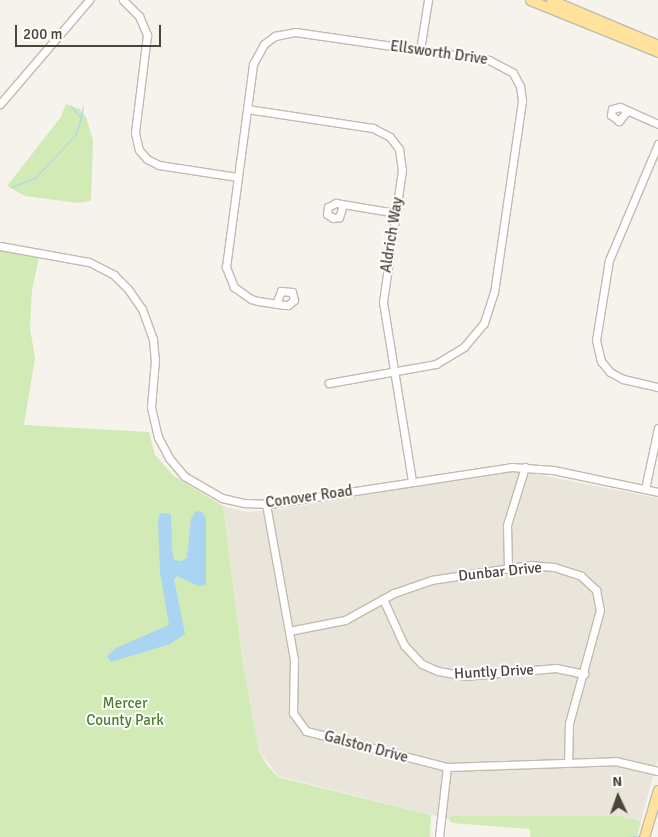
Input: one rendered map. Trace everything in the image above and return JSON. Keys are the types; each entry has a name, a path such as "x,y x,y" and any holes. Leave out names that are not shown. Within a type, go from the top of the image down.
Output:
{"main road":[{"path":"530,0 658,52"},
{"path":"551,0 658,45"},
{"path":"645,836 658,790"}],"street":[{"path":"0,104 89,0"},
{"path":"123,0 139,16 147,34 135,132 139,150 147,159 159,165 237,177"},
{"path":"420,50 428,0"},
{"name":"Ellsworth Drive","path":"276,304 245,296 234,287 227,274 225,260 256,57 264,44 281,33 295,32 502,64 517,79 522,100 488,313 472,339 455,354 427,367 329,383"},
{"name":"Aldrich Way","path":"247,110 373,128 385,133 399,149 402,163 383,295 412,481"},
{"path":"627,111 658,124"},
{"path":"658,144 609,260 596,340 599,355 610,372 623,379 658,387"},
{"path":"343,204 396,213"},
{"name":"Conover Road","path":"0,246 89,262 122,282 142,309 151,328 155,360 152,415 158,437 169,458 184,476 211,494 244,504 266,504 412,481 525,467 658,492"},
{"path":"645,489 658,428"},
{"path":"508,568 507,525 525,467"},
{"name":"Galston Drive","path":"266,504 295,674 293,713 301,727 447,767 624,762 658,770"},
{"name":"Dunbar Drive","path":"289,631 345,620 382,599 418,583 508,568 554,567 581,576 592,585 600,610 584,674 569,723 568,763"},
{"name":"Huntly Drive","path":"382,599 404,645 422,664 438,672 465,676 556,668 584,674"},
{"path":"440,837 447,767"}],"shaded area":[{"path":"491,473 529,473 658,498 658,759 641,821 619,816 452,816 448,819 278,776 259,751 243,664 223,506 248,512 275,510"}],"green space":[{"path":"66,104 80,109 86,117 93,140 91,201 78,203 25,196 7,186 60,118"},
{"name":"Mercer County Park","path":"0,246 40,253 32,290 30,328 35,358 24,425 149,432 155,455 174,476 223,506 243,664 259,751 267,765 278,777 431,815 430,837 0,837"},
{"path":"451,816 621,816 641,821 637,837 530,837 530,829 452,823 448,819"}],"water":[{"path":"196,511 202,512 206,518 206,585 198,586 177,576 174,579 185,634 170,644 111,662 107,656 116,648 169,625 160,572 158,520 160,513 171,514 174,560 181,561 187,558 191,519"}],"waterway":[{"path":"11,187 35,178 76,134 81,118 71,106"},
{"path":"81,118 83,106"},
{"path":"628,837 640,836"}]}
